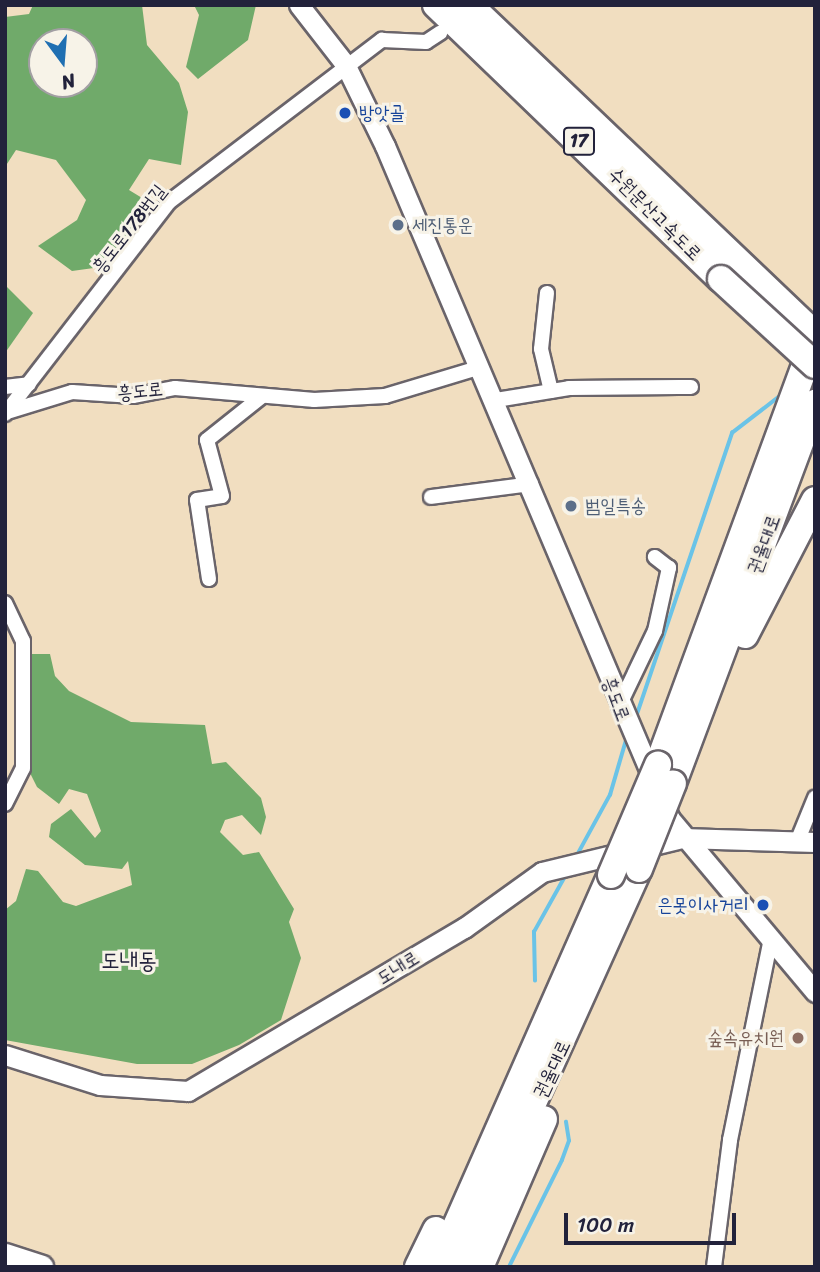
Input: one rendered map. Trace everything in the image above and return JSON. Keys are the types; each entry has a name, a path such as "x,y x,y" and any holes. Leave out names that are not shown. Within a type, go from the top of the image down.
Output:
{"highway":[{"name":"수원문산고속도로","path":"436,5 721,279 815,365"},
{"name":"수원문산고속도로","path":"469,5 723,242 815,337"},
{"path":"492,5 525,51 723,242 815,317"},
{"path":"803,416 815,337"},
{"name":"권율대로","path":"459,1267 590,956 611,875 716,676 803,416"},
{"name":"권율대로","path":"438,1267 590,956 639,869 665,774 803,416"},
{"path":"716,676 750,628 815,500"},
{"path":"418,1267 590,956"},
{"path":"480,1267 532,1157 590,956"}],"main road":[{"path":"5,1255 41,1267"}],"street":[{"name":"흥도로","path":"299,5 345,64 496,400 635,748 682,838 815,992"},
{"path":"345,64 382,40 426,42 440,33"},
{"name":"흥도로178번길","path":"6,413 169,202 345,64"},
{"path":"547,293 541,349 551,391"},
{"name":"흥도로","path":"6,413 72,392 133,396 175,388 261,397 385,396 481,367"},
{"path":"5,387 29,384"},
{"path":"496,400 551,391 691,387"},
{"path":"209,579 197,500 222,496 207,440 261,397"},
{"path":"431,497 531,485"},
{"path":"620,709 655,631 669,568 655,558"},
{"path":"5,603 23,641 23,768 5,804"},
{"name":"도내로","path":"5,1055 100,1085 188,1091 464,928 542,873 589,858 682,838 806,842 815,798"},
{"path":"714,1267 730,1140 771,938"}],"green space":[{"path":"33,5 142,5 147,45 179,83 188,112 181,165 149,159 129,190 152,204 101,267 72,271 38,246 77,220 86,200 56,160 16,150 5,167 5,17 29,14"},
{"path":"194,5 256,5 248,40 198,79 186,67 199,15"},
{"path":"5,285 33,313 5,353"},
{"path":"30,654 50,654 55,676 69,691 131,722 205,725 212,764 226,762 261,798 266,817 261,835 242,815 225,820 220,832 243,855 259,852 294,909 289,922 301,958 281,1020 239,1045 192,1064 137,1064 5,1040 5,910 16,901 26,869 38,871 63,902 76,906 132,885 128,861 122,869 85,865 49,837 51,824 71,809 95,838 101,831 87,794 69,789 59,804 37,787 28,769"}],"waterway":[{"path":"636,717 732,433 785,392"},
{"path":"576,857 610,795 627,737"},
{"path":"535,981 534,932 567,873"},
{"path":"509,1267 562,1160 569,1141 566,1122"}],"place":[{"name":"방앗골","path":"345,113"},
{"name":"세진통운","path":"398,225"},
{"name":"범일특송","path":"571,506"},
{"name":"은못이사거리","path":"763,905"},
{"name":"숲속유치원","path":"798,1038"}],"district":[{"name":"도내동","path":"129,961"}]}
